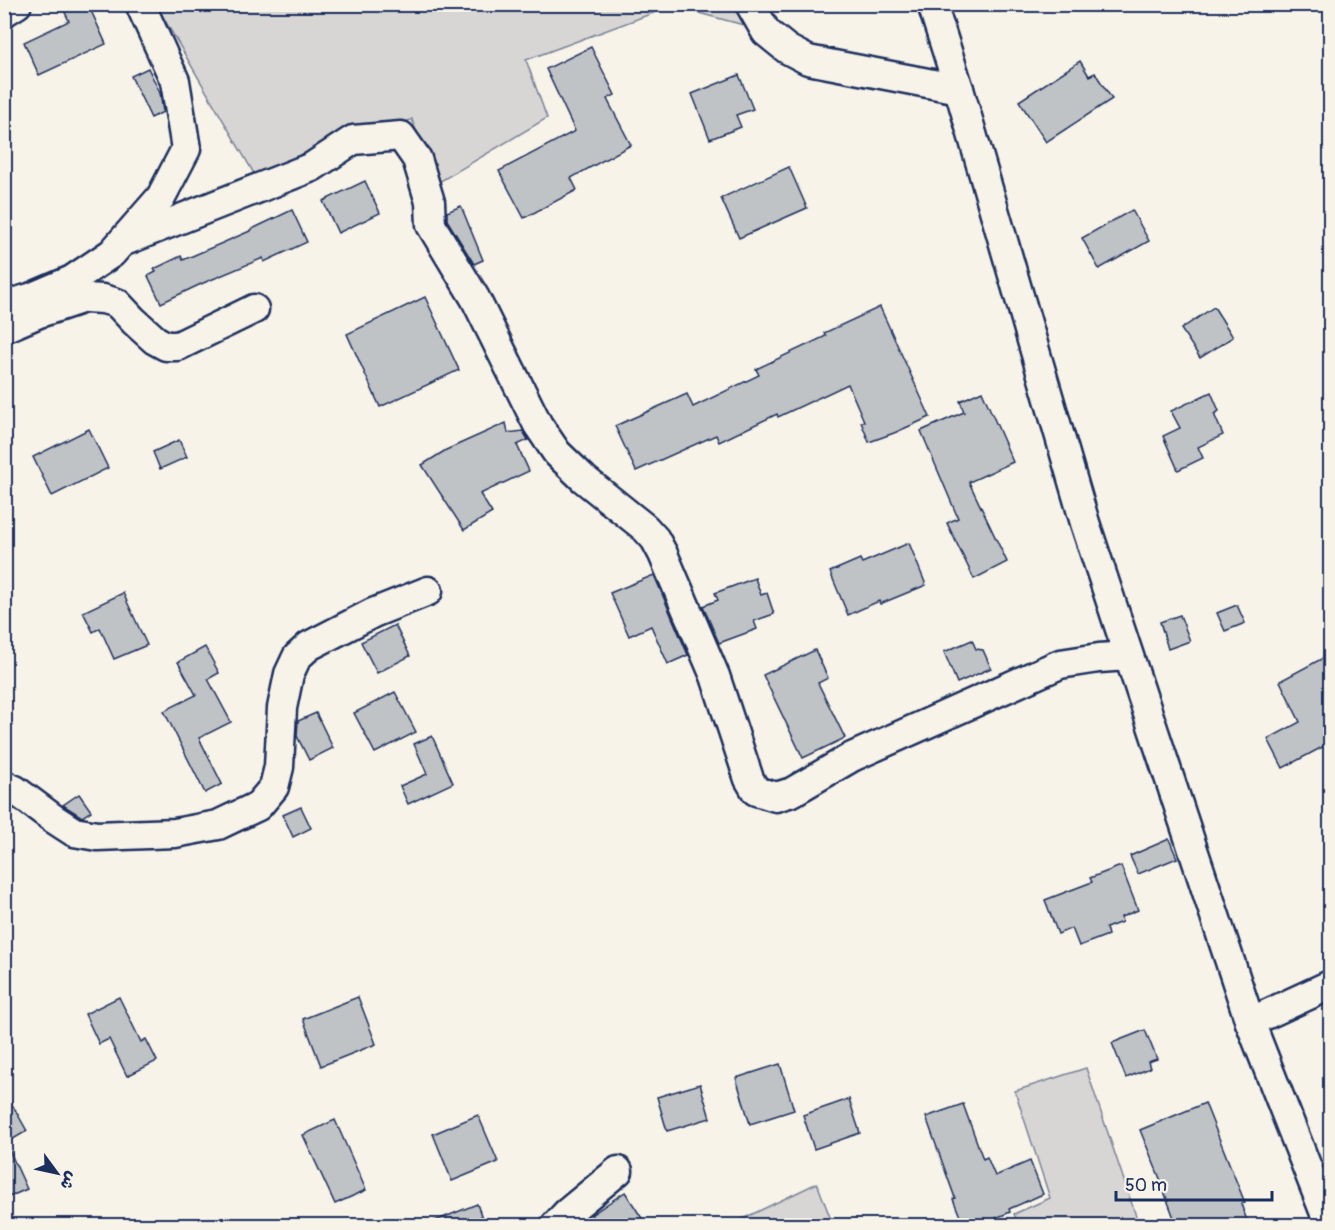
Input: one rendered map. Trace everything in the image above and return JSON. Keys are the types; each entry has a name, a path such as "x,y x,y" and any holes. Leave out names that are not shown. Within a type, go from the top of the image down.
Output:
{"street":[{"path":"4,12 17,4"},
{"path":"6,318 30,298 72,280 112,253 161,197 186,148 175,81 140,4"},
{"path":"750,4 766,33 787,50 808,60 959,89"},
{"path":"933,4 1085,523 1128,656 1250,1022 1330,1226"},
{"path":"122,242 312,167 353,140 401,136 417,159 430,202 431,225 475,298 538,425 556,453 655,539 715,676 748,779 756,791 776,797 792,792 852,757 1060,664 1128,656"},
{"path":"6,318 39,313 84,298 103,299 117,303 155,340 166,346 178,346 254,309"},
{"path":"4,785 15,790 74,832 97,836 175,832 218,825 258,806 274,787 279,767 282,708 289,674 297,657 309,646 373,613 428,591"},
{"path":"1250,1022 1330,985"},
{"path":"555,1226 567,1213 618,1171"}],"shaded area":[{"path":"734,4 744,25 672,6 526,60 547,118 434,185 412,119 263,189 156,5"},
{"path":"1086,1068 1139,1225 1019,1225 1014,1214 1050,1198 1015,1091"},
{"path":"817,1183 833,1225 730,1225"}],"building":[{"path":"61,4 88,4 106,44 39,75 24,42 69,21"},
{"path":"591,47 615,95 607,99 631,145 571,178 577,190 524,218 499,171 575,131 546,69"},
{"path":"1080,61 1089,76 1095,73 1112,99 1046,142 1019,101"},
{"path":"148,68 160,93 163,112 151,118 131,76"},
{"path":"739,75 753,109 736,115 741,127 710,139 692,94"},
{"path":"789,167 807,208 739,238 721,198"},
{"path":"365,181 380,213 338,233 323,201"},
{"path":"461,206 483,260 474,264 447,220 447,212"},
{"path":"292,210 307,242 264,262 263,258 161,303 148,276 156,272 154,269 181,256 183,260"},
{"path":"1132,210 1149,241 1099,269 1082,238"},
{"path":"425,297 459,370 380,407 347,334"},
{"path":"880,307 930,417 869,442 861,422 864,421 848,384 719,442 716,435 636,471 615,426 687,394 693,407 759,375 756,369"},
{"path":"1214,307 1233,337 1200,358 1181,329"},
{"path":"982,391 1013,462 969,482 1007,562 974,579 947,523 958,518 921,431 964,412 960,401"},
{"path":"1211,392 1219,411 1214,414 1223,435 1198,447 1203,458 1178,470 1163,436 1180,428 1171,411"},
{"path":"506,423 508,433 523,431 528,440 517,445 529,471 480,494 492,513 464,530 422,465 446,450"},
{"path":"89,429 108,468 52,496 33,457"},
{"path":"179,440 187,457 160,469 153,452"},
{"path":"909,543 926,585 880,604 879,601 848,615 830,572 860,559 862,563"},
{"path":"654,575 688,655 668,664 651,626 629,636 610,593"},
{"path":"755,578 761,595 767,593 774,614 754,621 757,629 719,643 703,606 718,600 715,593"},
{"path":"123,593 147,645 114,659 100,628 93,632 83,612"},
{"path":"1237,605 1245,623 1225,631 1217,613"},
{"path":"1180,615 1190,641 1168,649 1160,622"},
{"path":"395,625 410,656 377,673 361,642"},
{"path":"972,640 976,649 983,650 991,668 957,683 944,652"},
{"path":"205,647 219,673 208,679 231,722 199,738 222,784 205,793 164,711 196,695 178,662"},
{"path":"815,650 828,678 818,683 845,738 803,758 763,675"},
{"path":"1323,658 1330,673 1330,743 1283,768 1268,739 1300,722 1280,681"},
{"path":"395,692 416,732 375,753 354,713"},
{"path":"316,713 333,748 309,760 297,736 298,721"},
{"path":"432,736 453,783 408,804 400,786 427,774 414,744"},
{"path":"79,794 91,811 82,817 63,805"},
{"path":"301,807 311,828 293,837 283,815"},
{"path":"1169,839 1177,858 1138,874 1130,856"},
{"path":"1121,866 1138,910 1121,917 1122,922 1106,928 1108,935 1079,946 1072,928 1058,934 1045,900 1092,882 1090,878"},
{"path":"119,997 141,1042 146,1039 157,1061 127,1076 109,1039 99,1044 85,1014"},
{"path":"358,997 376,1044 321,1066 303,1019"},
{"path":"1145,1030 1157,1059 1148,1062 1150,1068 1126,1078 1112,1043"},
{"path":"780,1064 794,1110 750,1124 736,1078"},
{"path":"700,1084 710,1118 667,1131 657,1097"},
{"path":"4,1090 27,1131 6,1143 27,1189 4,1199"},
{"path":"849,1099 860,1133 814,1149 803,1115"},
{"path":"1205,1103 1245,1203 1241,1204 1249,1226 1177,1226 1140,1130"},
{"path":"963,1104 983,1159 987,1157 995,1176 1030,1161 1043,1194 1009,1209 1010,1212 996,1218 999,1226 964,1226 926,1117"},
{"path":"478,1115 498,1162 452,1181 433,1134"},
{"path":"335,1120 366,1190 335,1204 303,1135"},
{"path":"625,1192 647,1226 598,1226 591,1215"},
{"path":"477,1204 485,1226 425,1225"}]}
